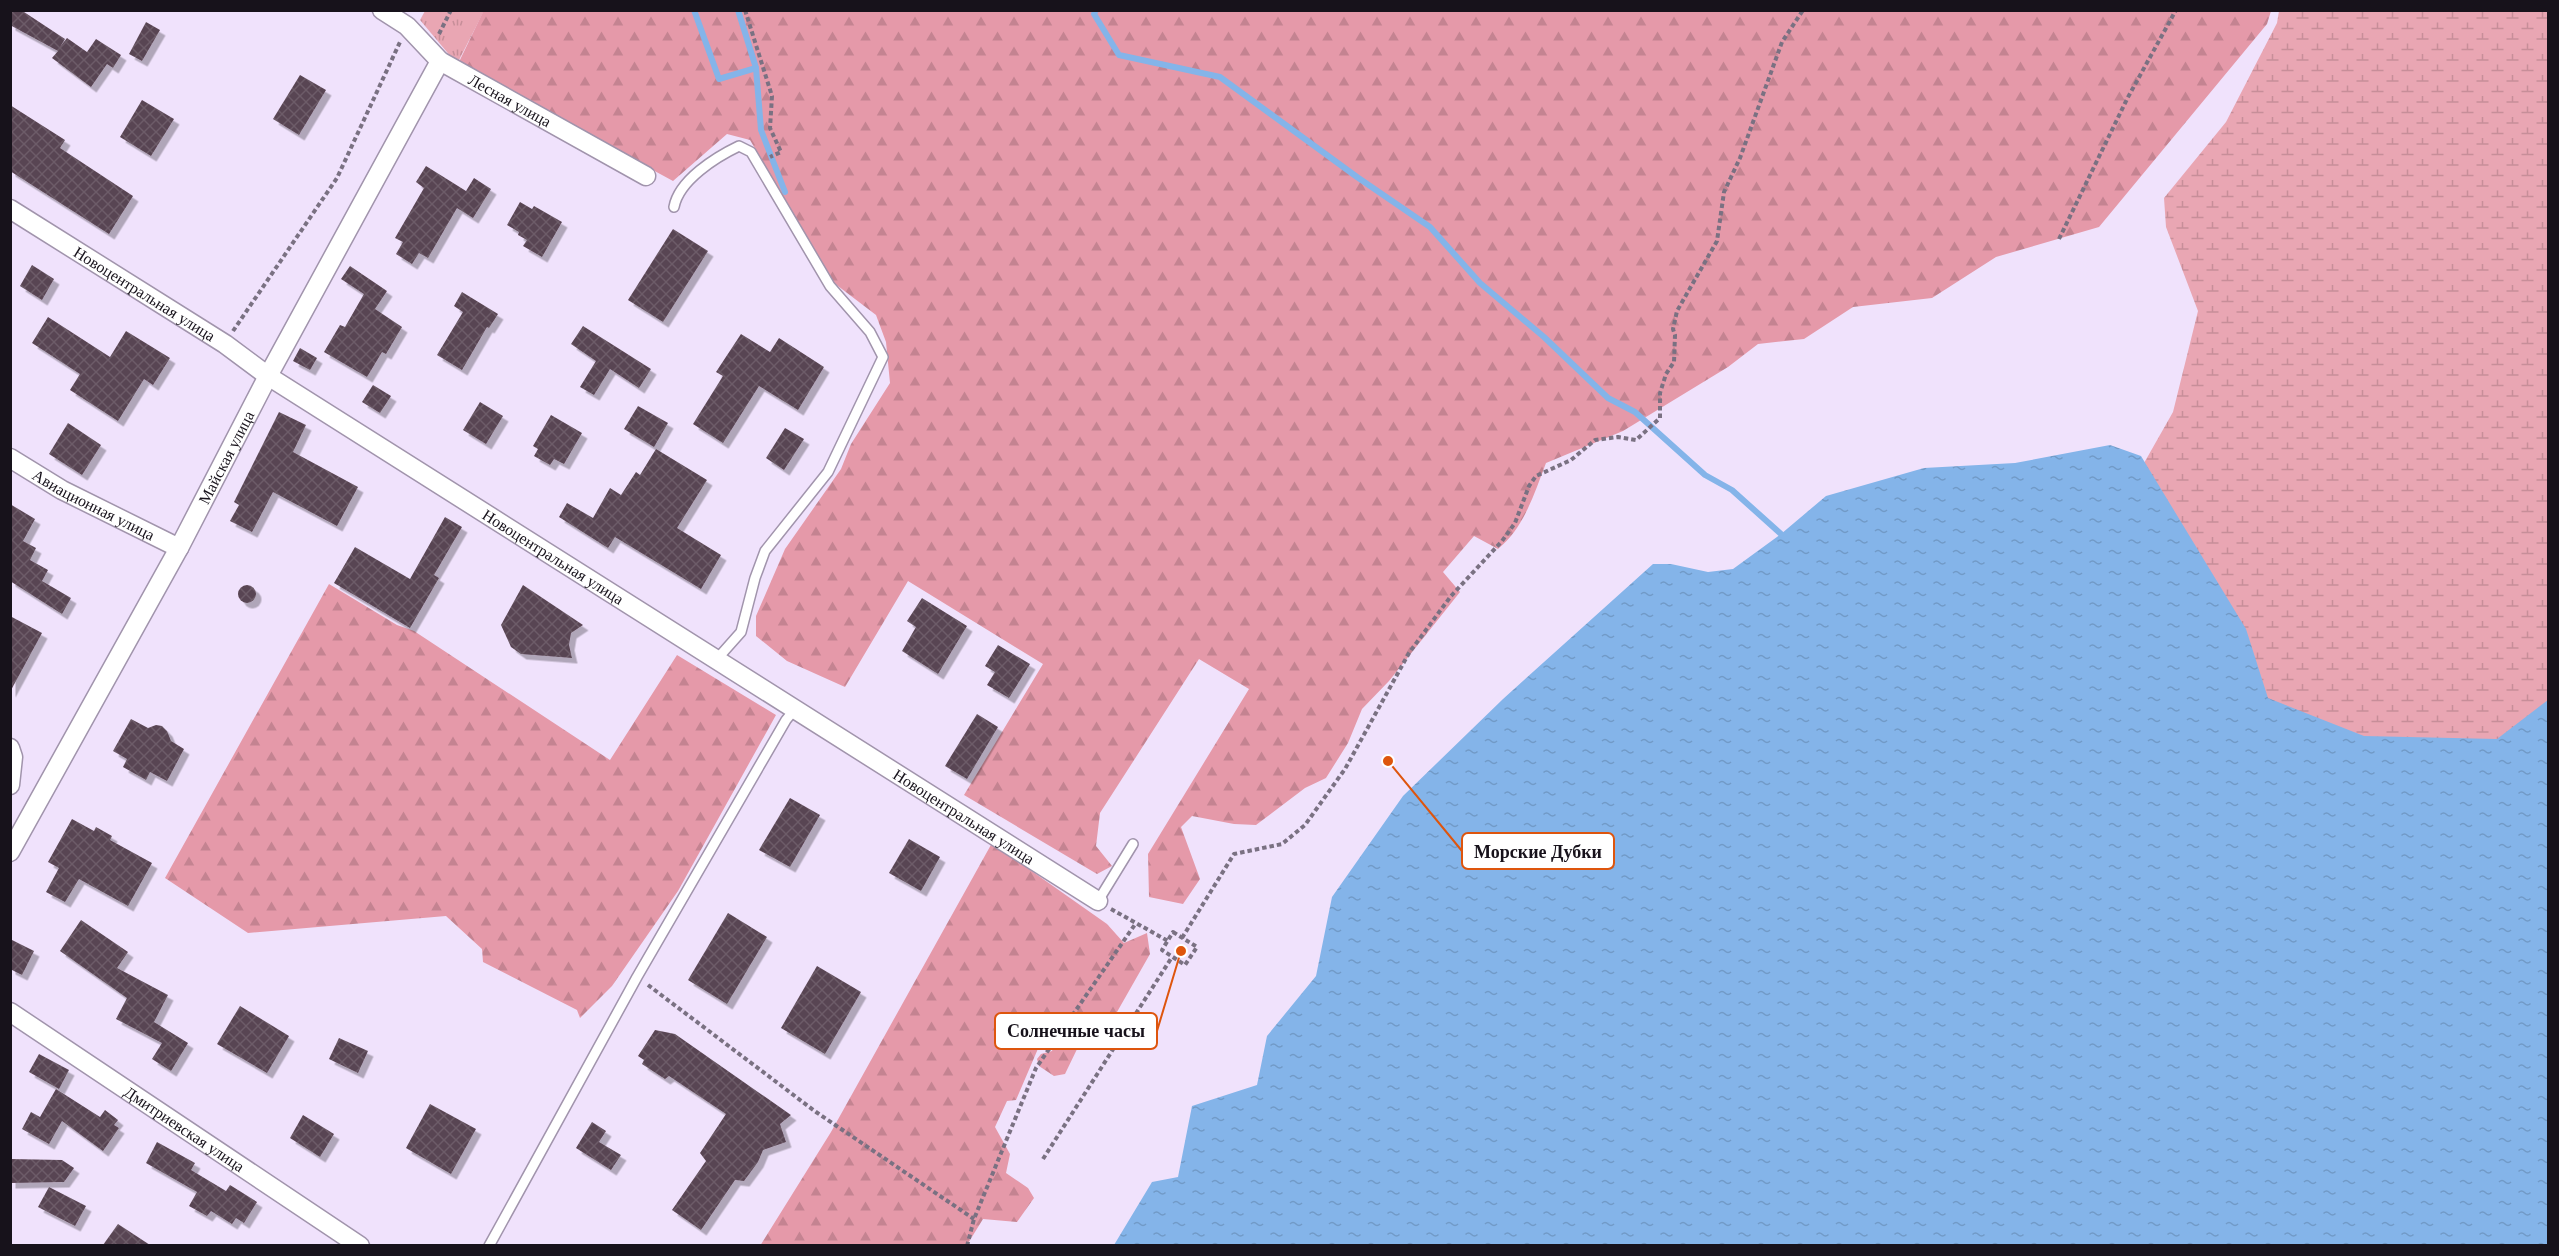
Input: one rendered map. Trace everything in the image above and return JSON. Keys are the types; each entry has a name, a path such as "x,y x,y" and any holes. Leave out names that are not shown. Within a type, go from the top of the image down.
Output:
{"street":[{"name":"Лесная улица","path":"382,10 407,26 436,55 646,176"},
{"name":"Майская улица","path":"10,852 179,548 436,55"},
{"name":"Новоцентральная улица","path":"10,209 225,344 268,376 1098,901"},
{"name":"Авиационная улица","path":"10,458 62,490 179,548"},
{"path":"10,748 13,758 10,785"},
{"name":"Дмитриевская улица","path":"10,1012 360,1245"}],"lane":[{"path":"674,207 676,197 711,160 739,146 751,152 830,286 870,332 883,357 828,472 765,551 755,578 741,632 717,659"},
{"path":"489,1245 637,977 786,720 795,709"},
{"path":"1098,901 1133,844"}],"path":[{"path":"436,55 451,10"},
{"path":"745,10 772,96 770,128 781,152 778,154"},
{"path":"1182,938 1234,855 1282,844 1305,825 1345,770 1409,653 1451,596 1502,541 1515,523 1529,486 1536,476 1571,460 1595,440 1618,437 1636,441 1660,418 1660,393 1666,374 1674,362 1675,335 1673,329 1677,311 1717,241 1724,192 1740,158 1782,42 1803,10"},
{"path":"2058,239 2127,99 2176,10"},
{"path":"225,344 337,178 407,26"},
{"path":"1098,901 1168,941"},
{"path":"967,1245 974,1219 1036,1068 1136,923"},
{"path":"1173,932 1182,938 1197,947 1185,965 1162,950 1173,932"},
{"path":"1043,1159 1172,957"},
{"path":"637,977 816,1113 974,1219"}],"green space":[{"path":"484,10 2271,11 2267,24 2099,227 1996,257 1932,298 1853,307 1804,339 1758,344 1728,367 1623,431 1546,463 1527,510 1507,541 1498,549 1474,536 1443,572 1460,592 1389,681 1362,709 1348,743 1326,778 1305,788 1256,825 1234,824 1192,816 1181,827 1200,879 1183,904 1149,897 1148,854 1249,689 1199,659 1100,813 1096,846 1112,866 1097,874 964,795 1043,664 908,581 845,687 787,661 756,636 756,616 785,549 841,469 851,444 890,383 886,342 876,315 834,283 750,140 727,134 673,181 458,64"},
{"path":"425,11 484,11 457,64 420,20"},
{"path":"2279,11 2548,11 2548,854 2245,696 2131,486 2173,412 2198,311 2166,227 2164,198 2226,122 2277,23"},
{"path":"329,584 397,625 414,631 610,760 677,655 776,715 678,891 612,986 580,1018 577,1010 483,962 482,949 446,916 248,933 165,878"},
{"path":"992,843 1107,924 1124,943 1147,933 1150,954 1117,1012 1046,1030 1016,1100 1007,1101 995,1127 1010,1154 1006,1173 1028,1188 1034,1198 1017,1222 983,1219 967,1245 760,1246 831,1132"},
{"path":"1063,1040 1074,1041 1079,1045 1065,1074 1054,1076 1039,1066 1037,1059 1041,1054 1052,1051 1054,1045"}],"water":[{"path":"2110,445 2141,456 2246,629 2268,698 2364,736 2497,739 2548,700 2548,1245 1114,1245 1152,1182 1178,1177 1192,1106 1257,1085 1267,1036 1316,976 1332,897 1403,796 1503,699 1653,564 1671,564 1708,572 1733,569 1781,534 1826,496 1924,468 2015,463"}],"building":[{"path":"10,10 21,10 65,39 60,47 67,38 87,52 96,39 121,55 113,68 107,64 91,87 52,58 58,51 10,25"},
{"path":"146,22 160,30 142,61 129,54"},
{"path":"300,75 326,90 299,135 273,119"},
{"path":"142,100 174,119 151,156 120,137"},
{"path":"10,105 65,140 60,148 133,196 109,234 10,171"},
{"path":"426,166 466,191 474,178 491,189 473,218 457,208 428,258 419,253 412,264 396,254 403,242 395,238 424,188 416,182"},
{"path":"520,202 532,209 534,206 562,222 542,257 523,246 527,240 507,225"},
{"path":"673,229 708,251 663,322 628,300"},
{"path":"32,265 54,279 42,300 20,286"},
{"path":"350,266 387,291 375,309 402,327 386,354 382,352 367,377 324,352 340,325 345,327 364,294 341,279"},
{"path":"462,292 498,314 489,328 487,327 462,370 437,355 463,312 454,306"},
{"path":"48,317 110,357 126,331 170,358 153,385 144,379 118,421 70,390 80,374 32,343"},
{"path":"583,326 651,369 639,388 610,369 594,395 580,387 596,361 571,344"},
{"path":"741,334 770,352 779,338 824,367 798,410 759,386 723,443 693,424 723,376 716,372"},
{"path":"300,348 317,358 310,370 293,361"},
{"path":"373,385 391,396 380,413 362,402"},
{"path":"480,402 503,416 486,444 463,430"},
{"path":"638,406 668,423 654,447 624,429"},
{"path":"279,412 306,425 293,452 358,487 337,526 273,492 252,532 230,521 239,505 234,502"},
{"path":"551,415 582,433 564,464 554,459 550,465 534,456 538,449 533,446"},
{"path":"68,423 101,445 82,475 49,454"},
{"path":"785,428 804,439 784,470 766,458"},
{"path":"656,449 707,480 677,528 721,555 701,589 615,537 608,548 559,517 567,503 593,518 610,488 621,495 636,472 640,475"},
{"path":"10,504 35,519 23,541 36,548 30,560 48,570 42,581 71,598 62,614 10,581"},
{"path":"445,517 462,527 434,575 439,578 410,628 334,583 355,547 410,579"},
{"path":"243,585 251,585 256,590 254,601 243,603 238,598 238,590"},
{"path":"523,585 583,625 571,633 569,645 572,658 521,654 511,647 501,625"},
{"path":"922,598 967,626 938,674 902,651 916,627 907,621"},
{"path":"10,616 42,633 10,692"},
{"path":"998,645 1030,664 1009,698 987,685 995,672 985,666"},
{"path":"977,714 998,727 967,779 945,766"},
{"path":"131,719 148,728 156,725 162,726 171,741 184,749 167,781 150,772 146,780 123,767 127,759 113,751"},
{"path":"790,798 820,815 790,867 759,850"},
{"path":"72,819 94,831 96,827 112,836 110,840 152,863 128,906 79,879 65,902 46,892 59,868 48,862"},
{"path":"909,839 940,857 921,891 889,873"},
{"path":"728,913 767,937 727,1004 688,980"},
{"path":"81,920 128,952 117,968 168,995 154,1022 188,1043 171,1071 152,1059 162,1043 116,1019 127,998 60,951"},
{"path":"10,939 34,951 22,975 10,969"},
{"path":"817,966 861,992 825,1054 781,1028"},
{"path":"240,1006 289,1036 267,1073 217,1044"},
{"path":"655,1030 675,1034 791,1115 780,1124 786,1142 763,1150 758,1162 744,1181 735,1180 701,1230 672,1210 706,1161 700,1153 726,1114 669,1076 665,1079 642,1064 644,1060 638,1056"},
{"path":"339,1038 368,1051 358,1073 329,1059"},
{"path":"39,1054 69,1070 59,1089 29,1072"},
{"path":"56,1089 100,1117 105,1110 118,1120 114,1125 119,1128 103,1151 62,1121 49,1144 22,1129 31,1112 40,1117"},
{"path":"430,1104 476,1129 451,1174 406,1148"},
{"path":"303,1115 334,1134 320,1157 290,1138"},
{"path":"592,1122 606,1131 599,1142 621,1155 611,1170 576,1148"},
{"path":"157,1142 195,1163 191,1170 226,1191 230,1185 257,1202 244,1223 236,1218 232,1224 211,1211 207,1216 189,1206 197,1192 146,1163"},
{"path":"10,1159 62,1160 74,1168 64,1182 10,1183"},
{"path":"49,1187 86,1206 75,1226 38,1207"},
{"path":"118,1224 150,1245 103,1245"}],"waterway":[{"path":"694,10 719,79 756,68 738,10"},
{"path":"1096,10 1094,14 1119,55 1220,77 1430,227 1480,283 1544,337 1608,398 1635,412 1705,475 1732,490 1781,534"},
{"path":"756,68 761,130 785,192"}],"place":[{"name":"Морские Дубки","path":"1388,761"},
{"name":"Солнечные часы","path":"1181,951"}]}
